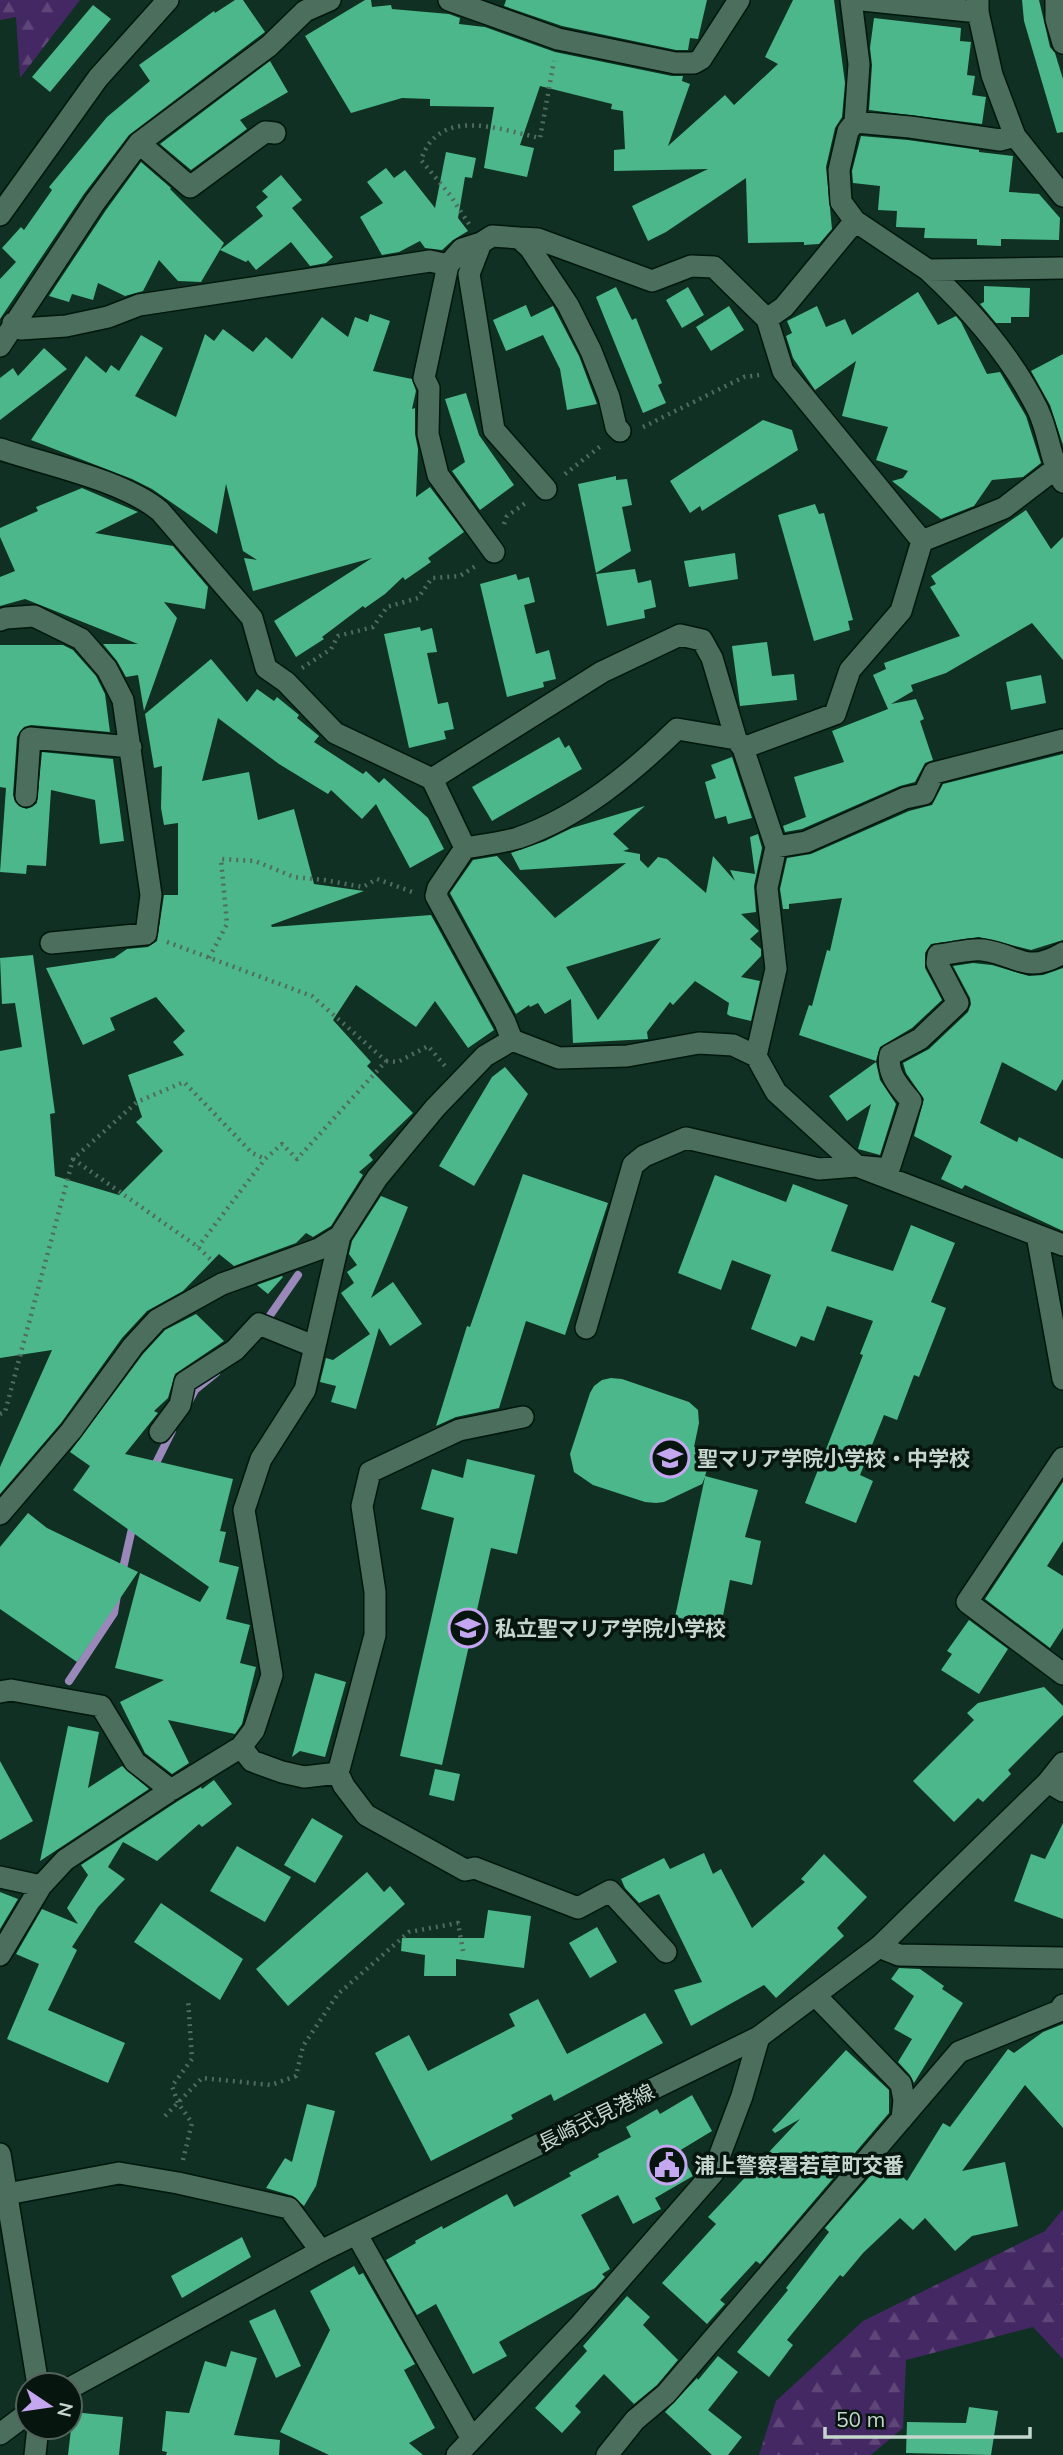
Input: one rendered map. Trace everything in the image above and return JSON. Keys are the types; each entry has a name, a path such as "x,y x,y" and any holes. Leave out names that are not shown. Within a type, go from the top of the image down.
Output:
{"street":[{"path":"0,215 98,78 168,0"},
{"path":"0,346 95,202 139,143 269,46 305,11 330,0"},
{"path":"449,0 558,39 646,59 694,63 701,59 739,0"},
{"path":"851,0 859,64 855,122 848,131 839,170 841,202 855,221 928,270 967,306 1001,351 1039,412 1059,475 1004,508 922,541"},
{"path":"862,0 978,6 992,75 1015,136 1063,196"},
{"path":"1056,0 1056,19 1063,43"},
{"path":"855,122 1000,140 1015,136"},
{"path":"139,143 190,187 265,132 275,133"},
{"path":"767,319 784,307 855,221"},
{"path":"494,552 438,475 428,433 429,388 424,377 448,265 462,249 492,236 538,239 652,281 691,266 714,267 767,319 783,370 922,541"},
{"path":"519,238 530,248 568,305 591,351 620,432"},
{"path":"481,243 469,274 494,430 545,489"},
{"path":"13,323 21,329 65,326 108,317 139,305 188,296 430,261 448,265"},
{"path":"928,270 1063,268"},
{"path":"0,449 123,489 145,499 160,511 252,618 266,668 286,682 335,733 432,779 465,848"},
{"path":"922,541 901,611 850,670 835,714 739,744 677,729 641,764 569,815 516,838 465,848 438,888 436,896 505,1022 512,1040 559,1058 627,1056 699,1043 733,1045 756,1056 776,1092 857,1166 1063,1245"},
{"path":"0,620 34,616 81,639 107,669 123,700 131,747 151,895 146,934 51,943"},
{"path":"432,779 601,672 680,635 702,640 712,658 776,847 767,888 776,969 756,1056"},
{"path":"26,796 30,738 131,747"},
{"path":"776,847 806,842 905,797 924,794 934,773 1063,740"},
{"path":"586,1328 633,1166 644,1156 686,1138 819,1169 857,1166 889,1169 911,1101 896,1083 888,1064 890,1055 920,1039 958,1003 937,963 938,956 982,950 1030,965 1049,961 1063,953"},
{"path":"0,1955 41,1886 65,1860 170,1790 241,1747 254,1730 272,1675 244,1510 261,1459 305,1390 340,1236 377,1178 460,1082 485,1056 512,1040"},
{"path":"1037,1235 1063,1379"},
{"path":"0,1514 71,1431 133,1346 157,1320 222,1284 319,1249 340,1236"},
{"path":"160,1432 180,1405 185,1382 234,1350 259,1324 306,1343 316,1341"},
{"path":"523,1417 459,1430 370,1472 362,1506 375,1592 374,1635 338,1773 344,1786 366,1815 465,1870 475,1868 578,1908 610,1891 666,1952"},
{"path":"1063,1458 967,1602 1063,1674"},
{"path":"0,1692 11,1690 101,1706 135,1762 170,1790"},
{"path":"241,1747 252,1761 282,1772 304,1777 338,1773"},
{"name":"長崎式見港線","path":"84,2380 321,2251 759,2037 879,1947 1056,1787 1063,1763"},
{"path":"0,1877 41,1886"},
{"path":"879,1947 899,1955 1063,1958"},
{"path":"815,1995 901,2084 904,2100 902,2119"},
{"path":"607,2455 635,2420 666,2394 959,2052 1059,2011 1063,2004"},
{"path":"457,2455 581,2324 713,2173 742,2096 759,2037"},
{"path":"0,2154 36,2371"},
{"path":"6,2194 119,2173 178,2183 289,2208 321,2251"},
{"path":"357,2235 472,2439"}],"path":[{"path":"481,243 450,195 421,160 424,151 434,138 451,127 467,124 540,138 558,39"},
{"path":"286,682 331,649 338,636 373,628 387,607 418,598 432,578 460,576 494,552 507,516 620,432 629,433 665,418 744,377 783,370"},
{"path":"209,958 227,924 221,859 256,861 294,877 363,887 377,879 419,895 436,896"},
{"path":"146,934 312,996 386,1061 398,1062 428,1046 460,1082"},
{"path":"198,1247 265,1159 282,1144 297,1159 386,1061"},
{"path":"0,1414 5,1412 73,1159 137,1102 184,1082 252,1153 265,1159"},
{"path":"73,1159 198,1247 213,1261 222,1284"},
{"path":"165,2116 202,2078 271,2085 296,2076 303,2046 338,1994 409,1932 458,1923 464,1956"},
{"path":"178,2183 192,2123 178,2104 172,2086 192,2059 188,1999"}],"green space":[{"path":"0,0 80,0 20,78 16,17 0,20"},
{"path":"1063,2209 1063,2359 1033,2327 906,2360 903,2428 871,2455 759,2455 776,2401 863,2321 1045,2231"}],"building":[{"path":"235,0 243,0 265,32 129,135 84,194 0,319 0,279 16,262 2,248 21,227 24,230 52,190 49,187 107,117 150,81 139,65 214,11 215,13"},
{"path":"365,0 371,0 372,7 391,5 392,9 449,14 460,18 459,24 485,27 555,52 683,76 682,81 690,84 668,146 725,95 734,105 778,64 765,57 793,0 834,0 845,83 842,117 835,128 826,167 832,229 819,244 748,243 746,178 666,232 648,241 632,206 708,169 614,171 614,150 625,149 623,111 611,109 612,104 540,86 520,145 534,148 527,177 484,168 494,107 430,106 430,99 402,98 351,113 305,36"},
{"path":"506,0 707,0 698,39 690,38 688,50 676,50 562,26 504,6"},
{"path":"1022,0 1039,0 1050,47 1055,53 1063,79 1063,132 1057,133 1024,21"},
{"path":"93,5 111,19 50,92 32,77"},
{"path":"874,18 961,28 960,41 971,42 967,75 975,76 972,95 986,97 982,124 869,110 872,65 870,48"},
{"path":"270,61 288,92 240,120 247,129 191,170 160,144"},
{"path":"861,136 908,140 1013,156 1009,192 1039,194 1060,218 1059,240 1001,239 1001,246 977,245 977,239 924,238 925,228 896,227 897,211 878,210 880,186 853,183 852,171"},
{"path":"446,152 476,158 472,178 465,177 458,218 468,231 442,250 425,248 420,241 399,252 382,255 360,217 383,203 367,182 386,168 394,178 405,170 435,208"},
{"path":"141,162 171,188 224,243 201,282 178,281 159,260 143,291 125,296 98,283 93,300 72,294 69,302 49,296 106,210"},
{"path":"281,175 302,200 292,208 333,257 326,263 310,266 291,242 256,270 248,260 246,262 220,250 263,216 256,207 268,197 262,191"},
{"path":"984,286 1030,288 1029,317 1011,317 1011,323 996,323 980,304 984,302"},
{"path":"616,287 632,320 636,318 662,383 658,385 666,403 643,413 596,297"},
{"path":"688,287 704,315 682,328 666,300"},
{"path":"918,292 938,325 956,316 987,374 1000,372 1026,416 1041,463 1023,477 992,480 974,506 941,519 892,481 903,478 908,471 876,460 888,427 842,416 856,361 815,390 793,358 786,336 792,333 787,321 817,306 826,327 845,319 852,335"},
{"path":"526,305 531,317 553,306 579,356 597,404 567,410 560,369 543,335 506,351 493,320"},
{"path":"729,306 744,330 711,351 696,327"},
{"path":"370,314 390,321 373,371 412,379 416,391 412,409 415,408 418,449 416,497 430,487 464,532 428,558 431,562 405,580 403,577 385,594 365,608 363,606 322,637 324,639 296,657 274,621 372,558 253,591 244,558 257,560 243,551 226,484 217,534 152,489 31,440 86,356 106,373 111,365 119,371 141,335 163,348 135,396 176,417 205,334 214,341 223,329 253,352 266,337 292,359 322,317 348,337 355,317 368,322"},
{"path":"44,348 67,369 0,420 0,378 13,368 18,376"},
{"path":"1063,354 1063,445 1050,405 1031,371"},
{"path":"466,393 479,435 514,485 480,510 452,471 465,462 445,399"},
{"path":"763,420 792,430 798,450 702,511 700,506 690,513 670,481"},
{"path":"616,476 616,480 627,479 632,505 622,507 631,551 596,573 578,484"},
{"path":"82,488 138,512 95,533 173,546 208,587 205,609 164,602 177,618 144,711 138,675 126,677 103,644 138,644 25,599 0,606 0,577 15,571 0,537 0,528 38,511 36,507"},
{"path":"815,504 819,514 824,513 853,620 848,621 850,630 814,641 778,515"},
{"path":"1026,510 1051,549 1063,537 1063,660 1032,623 946,673 911,685 913,691 891,704 916,699 924,719 920,721 933,760 925,763 915,782 802,829 785,832 783,826 806,817 794,777 844,762 832,731 888,709 873,675 886,669 884,663 960,636 930,587 936,584 931,576"},
{"path":"735,553 738,579 689,587 684,561"},
{"path":"635,569 638,583 651,580 656,607 644,610 645,618 607,626 596,574"},
{"path":"516,574 518,580 529,577 535,602 524,605 536,654 549,650 556,679 543,682 544,687 507,697 480,584"},
{"path":"420,627 421,631 432,628 437,652 427,653 438,704 448,702 454,729 444,731 446,739 409,748 384,634"},
{"path":"767,642 772,676 794,674 797,700 740,706 732,646"},
{"path":"0,645 63,645 73,650 96,676 105,694 110,732 31,725 24,727 17,737 13,795 15,802 26,809 37,803 42,752 113,759 124,841 100,844 95,800 51,790 46,866 27,865 26,874 0,872 6,788 0,787"},
{"path":"211,659 247,702 257,689 274,701 277,697 319,736 314,742 363,774 366,771 379,783 384,778 428,818 444,849 410,868 376,804 362,819 331,790 328,794 279,764 218,718 202,781 249,772 258,820 294,809 314,884 364,891 271,925 272,927 431,915 494,1030 468,1048 435,1001 416,1027 356,985 333,1020 371,1062 367,1066 413,1113 369,1155 373,1160 359,1172 363,1175 331,1226 313,1237 306,1233 296,1243 234,1266 219,1254 183,1291 147,1311 122,1338 61,1423 0,1494 0,1467 52,1350 0,1358 0,1051 22,1047 15,1003 2,1004 0,958 33,955 55,1113 50,1114 55,1176 119,1195 163,1151 136,1122 142,1117 128,1075 184,1055 173,1042 185,1031 156,997 110,1018 115,1030 83,1045 46,968 114,958 127,949 148,947 157,941 164,895 178,895 178,823 164,825 161,808 162,766 154,768 145,714"},
{"path":"1041,675 1046,703 1011,710 1006,682"},
{"path":"559,737 565,748 569,745 582,769 492,821 472,787"},
{"path":"1063,754 1063,940 1031,950 979,937 931,944 925,953 925,968 942,1000 912,1028 880,1047 876,1061 799,1035 809,1005 812,1006 827,950 830,951 842,898 789,904 789,909 783,909 780,889 787,858 811,854 909,811 932,805 943,784"},
{"path":"732,757 752,818 728,824 726,816 715,819 705,782 716,778 711,765"},
{"path":"645,806 613,834 629,849 623,851 640,854 640,860 648,868 658,857 667,859 706,893 713,856 735,881 730,870 755,874 750,837 758,834 762,848 754,886 756,912 741,914 759,931 750,939 761,949 761,956 741,977 760,981 751,1021 727,1014 729,1003 695,981 673,1005 670,1002 647,1032 648,1039 573,1043 571,999 545,1014 538,1003 530,1007 529,1005 516,1014 450,893 473,860 497,856 555,918 626,863 520,870 511,853 572,828","holes":["661,938 598,1020 566,967"]},
{"path":"973,963 992,965 1029,976 1043,975 1063,968 1063,1079 1056,1091 1002,1062 980,1123 1017,1142 1019,1137 1063,1159 1063,1231 965,1185 962,1189 941,1179 952,1156 914,1136 924,1099 906,1073 903,1063 929,1049 968,1012 970,998 953,966"},
{"path":"876,1062 880,1080 896,1104 880,1155 858,1149 871,1104 847,1121 829,1096"},
{"path":"505,1067 528,1094 474,1186 439,1166 492,1077"},
{"path":"523,1174 608,1203 565,1335 526,1321 499,1408 456,1417 436,1426 467,1326 470,1327"},
{"path":"715,1175 786,1202 793,1184 848,1205 831,1251 893,1271 911,1225 955,1243 931,1302 946,1308 919,1377 914,1375 897,1420 884,1415 860,1475 873,1481 856,1523 805,1503 863,1355 860,1354 873,1321 827,1306 814,1341 801,1336 796,1347 751,1329 771,1275 732,1260 721,1290 678,1273"},
{"path":"381,1196 408,1207 371,1298 393,1282 422,1324 390,1346 379,1328 356,1409 331,1402 336,1386 320,1382 326,1358 333,1360 370,1334 341,1293 354,1283 347,1272 357,1265 349,1254 352,1241"},
{"path":"282,1276 268,1294 257,1285"},
{"path":"196,1314 224,1341 175,1374 168,1398 154,1411 158,1413 125,1454 233,1479 220,1531 226,1532 219,1562 239,1567 226,1619 250,1625 240,1663 256,1667 242,1724 235,1734 168,1720 189,1763 172,1774 145,1753 120,1702 164,1680 115,1668 140,1573 200,1602 209,1587 73,1490 90,1466 70,1452 143,1354 165,1330"},
{"path":"622,1379 689,1402 698,1410 699,1423 694,1447 712,1453 705,1476 758,1490 745,1537 761,1541 752,1585 730,1580 721,1626 675,1617 705,1477 702,1484 664,1502 656,1503 593,1485 574,1472 570,1454 590,1393 602,1380"},
{"path":"467,1459 535,1475 517,1554 491,1548 442,1765 400,1756 454,1518 421,1509 432,1469 463,1478"},
{"path":"1063,1482 1063,1541 1047,1566 1063,1576 1063,1628 1050,1648 985,1599"},
{"path":"28,1513 47,1528 138,1572 77,1662 0,1609 0,1547"},
{"path":"969,1620 1008,1649 979,1694 941,1670 952,1654 947,1651"},
{"path":"315,1673 346,1682 325,1757 300,1751 292,1757"},
{"path":"1044,1687 1063,1706 1063,1715 1008,1770 1011,1774 983,1802 978,1798 954,1822 913,1781 974,1720 967,1713 978,1703"},
{"path":"68,1726 99,1732 88,1788 122,1766 149,1789 40,1861"},
{"path":"0,1761 33,1821 0,1840"},
{"path":"435,1769 460,1774 454,1801 429,1795"},
{"path":"214,1780 232,1804 202,1827 199,1824 157,1861 123,1842 108,1867 125,1879 98,1907 72,1947 77,1950 48,2010 125,2043 108,2083 7,2039 39,1964 16,1954 42,1909 78,1924 67,1908 88,1875 81,1865"},
{"path":"312,1818 343,1836 315,1883 284,1865"},
{"path":"1063,1823 1063,1919 1014,1901 1031,1854 1045,1859"},
{"path":"237,1846 291,1877 265,1922 210,1891"},
{"path":"704,1853 713,1874 721,1869 752,1928 805,1882 801,1879 824,1854 867,1897 837,1928 844,1936 776,1998 764,1985 691,2026 674,1990 702,1982 659,1894 639,1903 625,1888 621,1879 664,1858 670,1869"},
{"path":"367,1872 384,1892 390,1886 405,1904 288,2006 256,1969"},
{"path":"0,1892 18,1899 0,1929"},
{"path":"161,1903 243,1959 220,2000 134,1942"},
{"path":"488,1910 531,1916 524,1968 456,1959 456,1976 424,1976 425,1955 401,1951 402,1938 484,1938"},
{"path":"597,1927 617,1962 590,1978 569,1943"},
{"path":"899,1968 920,1969 963,2003 914,2083 898,2062 912,2039 894,2029 914,1996 891,1979"},
{"path":"538,1999 567,2054 645,2013 663,2043 554,2101 551,2094 511,2115 513,2119 431,2161 375,2053 409,2035 428,2071 515,2026 509,2014"},
{"path":"1063,2024 1063,2128 1025,2085 962,2171 1005,2162 1018,2226 972,2236 955,2251 925,2218 913,2230 900,2218 863,2253 843,2277 840,2275 787,2340 793,2345 769,2377 737,2352 788,2290 786,2288 829,2232 825,2228 885,2159 907,2181 943,2123 950,2127 1008,2049 1014,2053 1043,2032"},
{"path":"846,2050 889,2090 889,2113 760,2264 756,2261 720,2300 725,2304 707,2324 662,2283 716,2224 708,2217 800,2119 775,2133 772,2130"},
{"path":"692,2095 712,2131 679,2151 693,2176 655,2198 661,2209 633,2224 618,2195 581,2215 610,2269 602,2274 605,2277 595,2288 499,2342 507,2356 473,2374 436,2304 417,2315 386,2260 442,2226 443,2229 507,2194 514,2207 571,2176 569,2173 599,2157 598,2154 631,2137 626,2127 657,2109 660,2114"},
{"path":"307,2104 335,2111 316,2186 304,2206 293,2196 266,2188 285,2158 292,2162"},
{"path":"242,2237 251,2257 182,2298 171,2276"},
{"path":"354,2266 359,2275 363,2273 415,2364 404,2370 435,2428 409,2443 423,2455 329,2455 280,2432 330,2330 310,2291"},
{"path":"627,2296 650,2317 643,2325 678,2360 657,2385 634,2404 604,2374 575,2406 581,2412 562,2433 535,2408 587,2351 583,2346"},
{"path":"275,2309 301,2366 276,2378 249,2321"},
{"path":"231,2351 257,2358 234,2435 280,2440 279,2455 166,2455 167,2452 162,2451 166,2411 189,2413 205,2361 226,2367"},
{"path":"718,2356 738,2372 708,2410 742,2437 728,2455 712,2455 665,2412"},
{"path":"969,2407 998,2411 991,2455 906,2453 907,2422 966,2423"},
{"path":"84,2413 123,2417 119,2455 68,2455 70,2441 84,2441"}],"waterway":[{"path":"264,1324 298,1275"},
{"path":"189,1401 195,1390 216,1373"},
{"path":"153,1469 172,1431"},
{"path":"122,1573 133,1524"},
{"path":"69,1681 114,1613 117,1595"}],"place":[{"name":"聖マリア学院小学校・中学校","path":"670,1458"},
{"name":"私立聖マリア学院小学校","path":"468,1628"},
{"name":"浦上警察署若草町交番","path":"667,2165"}]}
